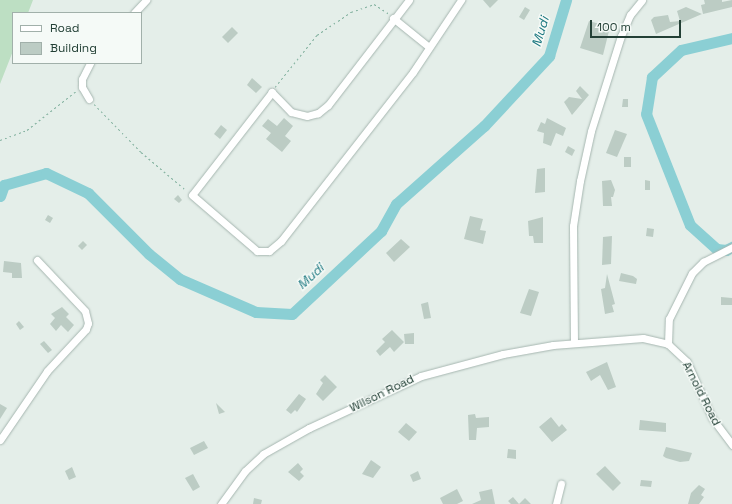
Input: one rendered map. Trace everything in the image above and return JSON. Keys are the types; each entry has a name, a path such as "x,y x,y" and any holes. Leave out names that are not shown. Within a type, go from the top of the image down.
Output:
{"street":[{"path":"135,12 146,0"},
{"path":"409,0 393,18 343,86 318,113 306,116 291,112 272,92 192,195 246,244 257,251 269,251 281,241 368,132 429,48 461,0"},
{"path":"574,343 573,226 580,181 591,131 621,36 630,15 642,0"},
{"path":"393,18 429,48"},
{"path":"89,64 84,71 82,87 89,99"},
{"path":"668,344 666,331 669,319 692,273 703,262 732,247"},
{"path":"0,440 47,371 86,329 88,323 85,311 37,260"},
{"name":"Arnold Road","path":"574,343 643,338 668,344 687,362 712,418 732,445"},
{"name":"Wilson Road","path":"221,504 245,471 263,454 281,442 404,383 421,376 503,354 574,343"},
{"path":"556,504 561,484"}],"path":[{"path":"272,92 317,35 351,12 374,4 393,18"},
{"path":"0,140 26,130 82,87"},
{"path":"89,99 141,152 192,195"}],"green space":[{"path":"0,0 33,0 28,12 12,12 12,54 0,84"}],"building":[{"path":"483,0 498,0 490,8"},
{"path":"704,0 722,0 722,2 732,0 732,7 703,14 701,5 705,4"},
{"path":"525,7 530,10 524,20 519,17"},
{"path":"686,7 702,14 656,34 651,20 654,17 668,15 670,22 680,21 677,11"},
{"path":"589,21 610,27 603,55 580,48"},
{"path":"232,27 238,33 228,43 222,37"},
{"path":"252,78 262,87 256,93 247,85"},
{"path":"580,86 589,95 572,115 564,102 569,97 582,99 576,91"},
{"path":"623,99 628,99 628,107 622,107"},
{"path":"284,118 293,126 285,136 291,141 282,152 266,139 271,133 262,126 268,119 277,126"},
{"path":"547,118 566,128 563,136 556,133 551,146 543,143 544,133 537,131 541,122 545,124"},
{"path":"221,125 227,130 220,139 214,134"},
{"path":"615,130 627,134 617,157 606,153"},
{"path":"568,146 575,150 572,156 565,152"},
{"path":"624,157 631,157 631,167 624,167"},
{"path":"545,168 545,192 535,193 537,169"},
{"path":"611,180 615,190 613,197 611,197 612,206 603,206 602,181"},
{"path":"645,180 650,181 650,190 645,190"},
{"path":"178,195 182,200 179,203 174,199"},
{"path":"48,215 53,218 50,223 45,220"},
{"path":"470,216 483,219 480,230 486,231 483,244 464,239"},
{"path":"543,217 543,243 534,243 533,236 529,236 528,221"},
{"path":"647,228 654,229 653,237 646,236"},
{"path":"612,236 611,264 602,265 603,237"},
{"path":"401,239 410,247 394,262 386,253"},
{"path":"83,241 87,245 82,250 78,246"},
{"path":"4,261 21,263 22,278 12,278 12,273 3,272"},
{"path":"621,273 633,276 637,279 636,284 619,281"},
{"path":"607,274 615,304 612,305 614,312 605,314 601,289 605,288"},
{"path":"529,289 539,292 531,316 520,313"},
{"path":"721,297 732,298 732,305 721,305"},
{"path":"428,302 431,318 424,319 421,304"},
{"path":"62,307 69,314 66,317 74,325 68,332 61,325 56,331 50,324 55,318 51,314"},
{"path":"19,321 24,327 20,330 16,324"},
{"path":"392,330 404,342 394,352 390,347 380,356 376,351 385,342 382,339"},
{"path":"414,333 414,344 405,344 404,334"},
{"path":"44,341 52,350 48,353 40,344"},
{"path":"607,362 616,387 608,390 600,375 591,381 586,372"},
{"path":"325,375 337,387 323,401 316,394 323,383 320,380"},
{"path":"299,394 306,399 297,412 295,410 291,414 286,410"},
{"path":"216,403 225,412 219,414"},
{"path":"0,404 7,408 0,419"},
{"path":"475,414 476,418 489,417 489,427 477,428 476,440 469,440 468,415"},
{"path":"551,417 559,427 562,424 567,430 552,442 539,427"},
{"path":"640,420 666,423 666,432 639,430"},
{"path":"406,423 417,432 409,441 398,432"},
{"path":"204,441 208,448 194,455 190,448"},
{"path":"666,447 692,453 689,461 680,462 666,458 663,456"},
{"path":"508,449 516,450 516,459 507,458"},
{"path":"371,460 381,467 373,478 362,474"},
{"path":"298,463 303,469 300,472 304,476 299,481 288,472"},
{"path":"605,466 621,483 613,491 596,474"},
{"path":"72,467 76,477 69,480 65,471"},
{"path":"418,471 421,479 413,482 410,475"},
{"path":"193,474 200,487 193,491 185,478"},
{"path":"641,480 652,481 651,487 640,486"},
{"path":"699,485 705,489 701,495 704,497 699,504 688,504 691,493"},
{"path":"457,489 463,501 457,504 443,504 440,498"},
{"path":"492,489 495,504 472,504 481,500 479,492"},
{"path":"513,497 519,504 511,504 508,501"},
{"path":"254,498 262,500 261,504 253,504"},
{"path":"525,498 531,504 519,504"}],"waterway":[{"name":"Mudi","path":"0,196 4,185 46,173 88,193 149,254 180,279 256,312 292,314 381,231 396,204 484,126 549,56 566,0"},
{"name":"Mudi","path":"732,38 681,50 652,77 646,114 690,225 717,249 726,250 732,247"}]}
